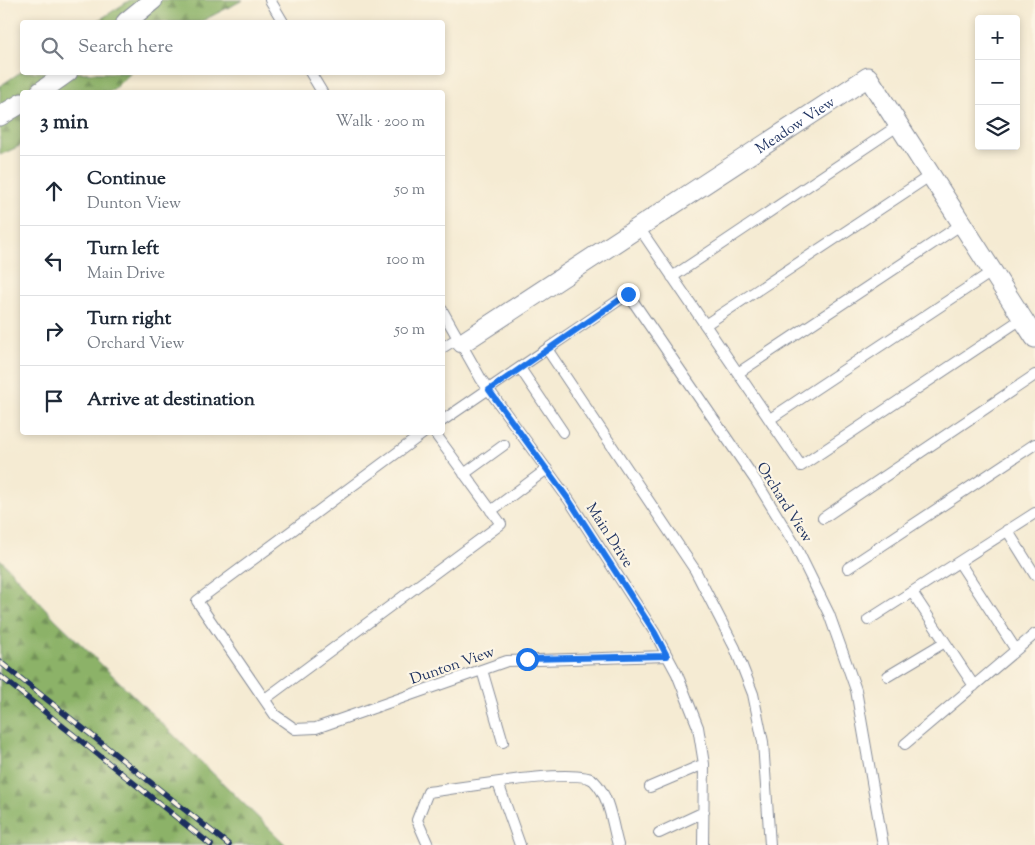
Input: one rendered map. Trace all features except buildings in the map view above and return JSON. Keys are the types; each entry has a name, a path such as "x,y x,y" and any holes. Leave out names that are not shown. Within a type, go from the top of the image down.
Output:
{"street":[{"path":"128,20 153,0"},
{"path":"43,90 64,75"},
{"name":"Meadow View","path":"460,341 640,229 868,77 1035,338"},
{"path":"0,116 20,104"}],"lane":[{"path":"270,0 282,20"},
{"path":"312,75 321,90"},
{"path":"672,277 899,125"},
{"path":"705,325 931,175"},
{"path":"738,373 962,224"},
{"path":"640,229 801,466 1022,318"},
{"path":"770,419 993,271"},
{"name":"Orchard View","path":"489,390 547,348 628,294 756,481 796,544 829,614 856,690 883,845"},
{"name":"Main Drive","path":"445,315 489,390 547,470 655,633 677,674 698,728 704,764 703,845"},
{"path":"445,347 460,341"},
{"path":"547,348 695,570 735,648 752,694 763,742 770,845"},
{"path":"520,368 563,432"},
{"path":"823,518 1035,375"},
{"path":"445,419 489,390"},
{"name":"Dunton View","path":"421,435 197,601 275,715 295,729 316,728 507,662 527,659 667,656"},
{"path":"265,699 501,524 436,435"},
{"path":"848,568 1035,444"},
{"path":"464,474 504,445"},
{"path":"491,511 547,470"},
{"path":"868,620 1035,512"},
{"path":"1007,530 1035,575"},
{"path":"959,562 1016,650"},
{"path":"912,592 974,686"},
{"path":"905,744 1035,634"},
{"path":"888,676 945,642"},
{"path":"482,670 503,742"},
{"path":"650,787 704,764"},
{"path":"428,845 417,820 428,792 564,774 592,779 604,793 618,845"},
{"path":"498,783 520,845"},
{"path":"659,833 704,812"}],"green space":[{"path":"130,0 243,0 204,20 99,20"},
{"path":"20,72 20,75 129,75 112,90 20,90 20,146 0,155 0,86"},
{"path":"0,559 54,618 286,845 0,845"}],"railway":[{"path":"0,662 229,845"},
{"path":"0,676 211,845"}],"route":[{"path":"527,659 667,656 655,633 569,500 489,390 547,348 628,294"}]}
